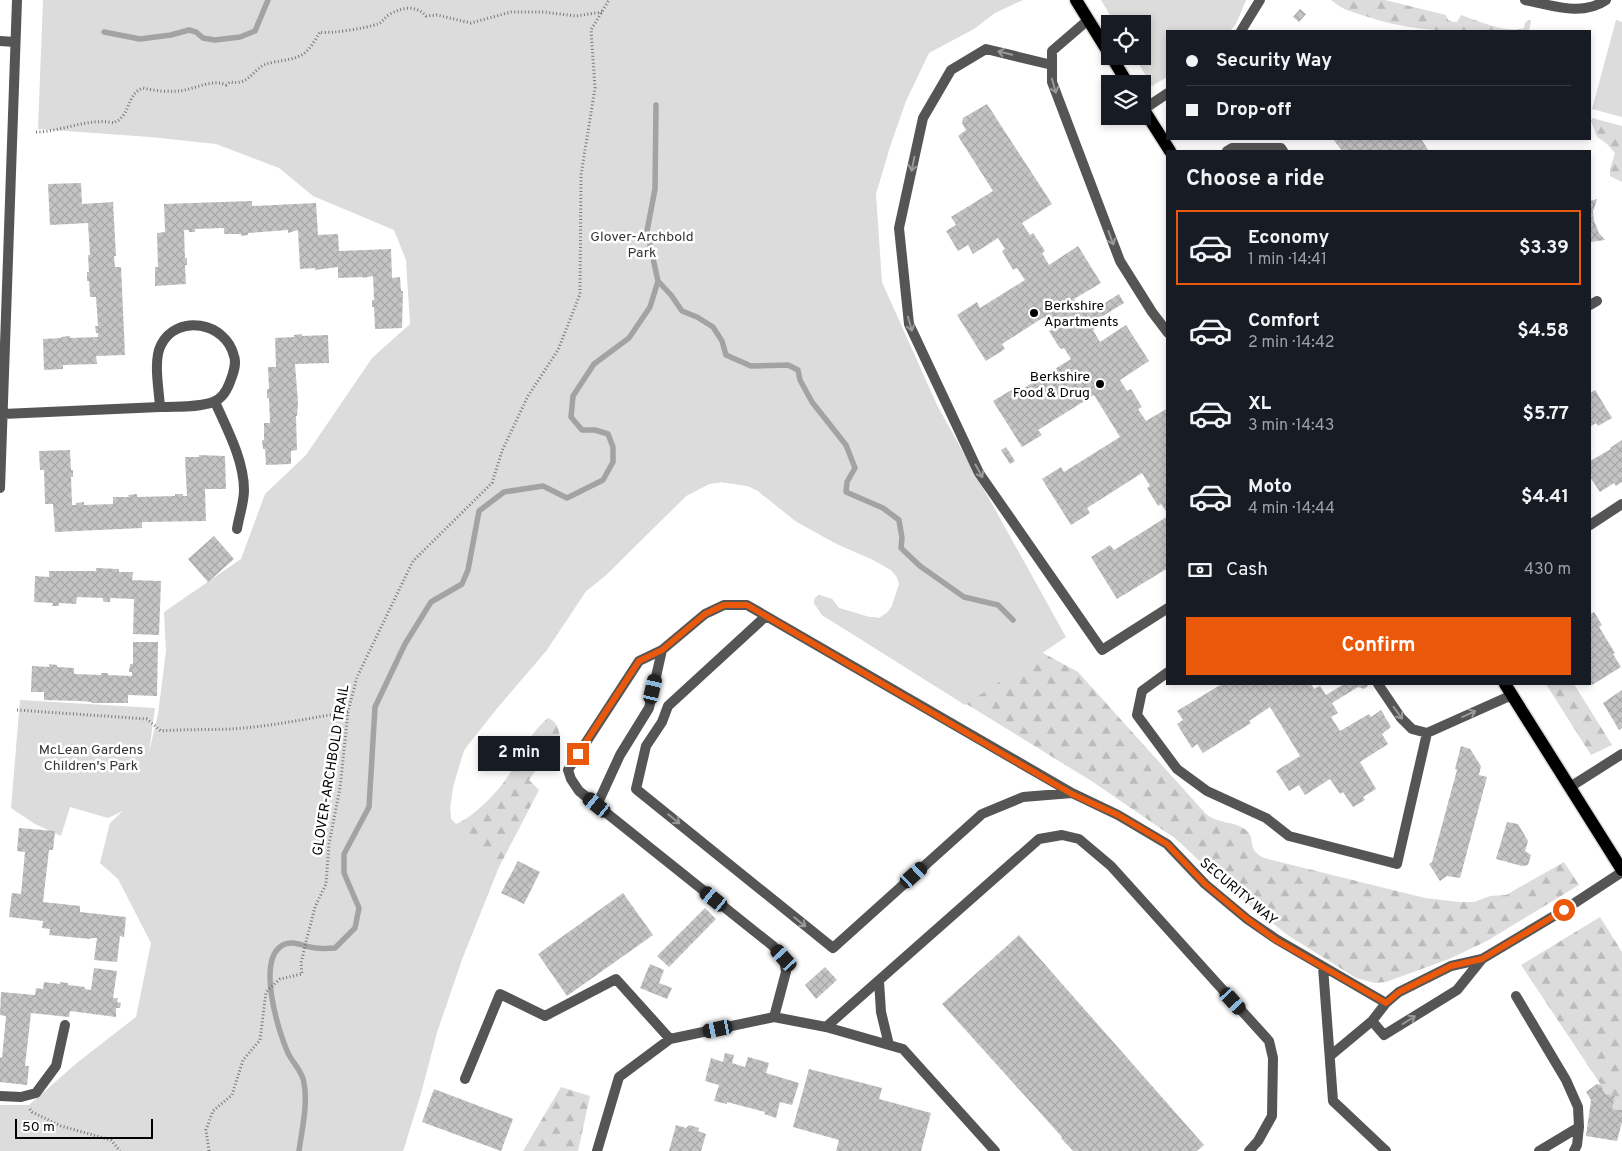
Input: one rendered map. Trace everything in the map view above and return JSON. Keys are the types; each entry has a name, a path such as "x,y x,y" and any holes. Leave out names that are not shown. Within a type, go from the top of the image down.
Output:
{"main road":[{"path":"1076,0 1101,41"},
{"path":"1151,121 1169,150"},
{"path":"1508,689 1622,871"}],"street":[{"path":"0,488 1,414 17,0"},
{"path":"1243,30 1260,0"},
{"path":"1525,0 1578,10 1598,5 1606,0"},
{"path":"1088,20 1052,51 1052,82 1120,261 1152,312 1166,330"},
{"path":"0,41 15,42"},
{"path":"1052,65 986,49 951,70 923,118 899,228 909,324 980,473 1102,650 1166,609"},
{"path":"1151,103 1166,94"},
{"path":"1229,150 1232,148 1282,148 1283,150"},
{"path":"1,414 198,406 216,402 223,395 229,384 234,370 235,357 230,345 212,328 188,324 167,336 160,346 157,358 160,407"},
{"path":"216,402 232,439 243,472 244,492 237,529"},
{"path":"1591,524 1622,504"},
{"path":"774,1017 786,972 784,958 773,946 579,790 570,779 568,770 639,661 662,650 705,614 724,605 747,605 1072,794"},
{"name":"SECURITY WAY","path":"766,616 668,706 662,722 646,746 636,788 832,948 982,814 1023,797 1072,794 1118,815 1167,844 1205,884 1247,919 1276,940 1386,1003"},
{"path":"597,805 620,755 649,708 662,650"},
{"path":"1166,673 1142,691 1137,715 1177,769 1207,792 1266,818 1289,836 1396,864 1427,733"},
{"path":"1379,685 1412,729 1427,733 1508,689"},
{"path":"1570,786 1622,754"},
{"path":"826,1027 1039,839 1062,834 1079,839 1111,866 1269,1041 1273,1058 1272,1116 1258,1141 1249,1151"},
{"path":"1330,1056 1372,1021 1386,1003 1399,992 1451,966 1482,959 1564,910 1622,871"},
{"path":"1372,1021 1384,1035 1457,990 1482,959"},
{"path":"1323,967 1333,1100 1386,1151"},
{"path":"464,1079 500,994 545,1016 616,979 670,1039"},
{"path":"879,981 881,1012 889,1045"},
{"path":"1516,996 1566,1080 1578,1107 1579,1127 1577,1145 1574,1151"},
{"path":"597,1151 619,1077 670,1039 774,1017 826,1027 903,1049 996,1151"},
{"path":"0,1096 21,1097 36,1093 56,1066 65,1025"},
{"path":"1539,1151 1579,1127"}],"path":[{"name":"GLOVER-ARCHBOLD TRAIL","path":"208,1151 206,1130 213,1111 232,1095 243,1060 260,1040 266,992 280,979 302,974 301,963 307,938 316,907 326,884 329,844 340,788 348,712 357,677 413,561 492,483 502,451 528,396 558,350 580,294 581,175 595,88 591,30 609,0"},
{"path":"36,132 66,129 90,122 107,121 114,123 121,118 138,90 143,88 180,91 212,84 223,83 226,85 230,82 243,81 264,65 306,52 320,32 328,33 368,27 381,22 390,14 408,9 415,8 426,16 437,15 471,23 511,12 544,12 576,16 603,12"},
{"path":"17,710 147,719 161,731 256,727 348,712"},
{"path":"21,1097 32,1112 61,1126 111,1140 120,1151"}],"green space":[{"name":"Glover-Archbold Park","path":"43,0 1023,0 995,13 974,29 929,53 906,101 876,194 882,282 937,405 1066,637 965,705 822,615 814,603 815,598 819,595 832,599 839,608 879,618 887,613 892,606 899,584 897,577 891,570 797,522 758,491 748,486 721,482 709,484 686,496 605,576 586,591 546,651 464,750 453,787 450,809 451,819 498,869 462,959 437,1032 403,1151 0,1151 0,1105 29,1105 78,1062 136,1017 151,943 118,879 100,863 110,823 123,811 108,818 70,807 61,836 35,824 11,808 20,700 155,708 149,752 158,714 166,651 164,612 241,559 265,494 306,455 372,358 410,324 406,260 394,230 313,196 279,168 216,144 38,129"},
{"path":"1101,0 1246,0 1236,24 1231,30 1166,30 1166,78 1152,86 1151,75 1145,75 1139,65 1151,65 1151,15 1110,15"},
{"path":"1331,0 1385,0 1446,15 1448,20 1453,22 1457,22 1461,15 1492,26 1509,29 1524,28 1528,20 1531,21 1529,30 1436,30 1385,22 1351,12"},
{"path":"1616,20 1622,22 1622,117 1592,109"},
{"path":"1592,118 1622,126 1622,182 1610,176 1615,153 1597,137 1591,121"},
{"path":"604,401 938,596 1078,672 1206,814 1246,830 1251,837 1255,851 1264,858 1425,898 1459,902 1474,902 1490,896 1506,895 1564,862 1579,885 1487,941 1449,959 1386,982 1375,983 1356,978 1286,934 1223,883 1176,839 1093,782 822,615 814,603 815,598 819,595 832,599 839,608 879,618 887,613 892,606 899,584 897,577 891,570 797,522 758,491 748,486 721,482 709,484 686,496 605,576 586,591 546,651 471,738 462,756 452,787 450,809 451,819 456,824 471,815 500,787 540,725 548,718 557,725 559,730 560,736 529,780 539,790 498,869 462,959 437,1032 403,1151 285,975"},
{"path":"1547,685 1575,685 1612,745 1591,755"},
{"path":"1600,917 1622,952 1622,1110 1612,1109 1614,1096 1605,1094 1601,1085 1521,965"},
{"path":"561,1087 590,1096 578,1151 523,1151"}],"building":[{"path":"1300,9 1306,14 1299,22 1293,17"},
{"name":"Berkshire Apartments","path":"987,104 1052,204 1022,223 1030,235 1033,233 1045,251 1042,253 1049,265 1078,246 1101,283 1074,299 1081,311 1089,306 1092,311 1119,294 1124,303 1098,319 1101,324 1093,330 1100,342 1126,325 1149,361 1120,380 1127,391 1131,389 1142,407 1138,409 1146,421 1166,409 1166,511 1161,504 1158,506 1147,488 1150,486 1142,473 1087,508 1090,513 1071,525 1042,479 1061,467 1064,472 1120,437 1094,395 1038,430 1042,435 1022,447 993,401 1013,389 1016,393 1071,359 1064,348 1061,349 1059,347 1049,331 1052,330 1044,317 1002,344 1005,349 986,361 957,315 977,302 980,308 1025,280 1017,268 1013,270 1002,251 1005,249 998,238 973,254 968,245 958,251 946,231 956,225 951,217 993,191 958,136 966,130 962,123 963,118"},
{"path":"1334,140 1422,140 1428,150 1341,150"},
{"path":"81,183 82,204 113,202 116,256 114,256 115,267 121,267 125,355 96,356 97,364 63,365 63,369 44,370 43,339 70,336 70,338 98,337 95,326 98,326 96,297 90,297 89,281 87,281 87,272 89,272 88,255 90,255 88,223 50,225 48,184"},
{"path":"1597,199 1593,212 1594,221 1599,233 1605,240 1591,242 1591,201"},
{"path":"252,201 252,206 316,203 318,235 338,234 339,251 391,249 392,278 400,277 401,291 403,291 402,328 375,329 374,307 372,307 372,300 374,300 373,276 338,278 338,267 315,270 315,268 300,269 298,230 288,233 288,230 248,233 248,235 241,236 241,234 224,234 224,228 195,229 195,232 184,230 185,258 187,258 187,265 185,265 186,284 155,286 155,267 158,267 157,233 165,232 164,204"},
{"path":"302,334 302,336 328,335 329,363 295,364 298,403 296,416 297,450 291,451 291,464 266,465 265,449 263,449 262,440 264,440 264,423 270,423 269,398 267,398 267,389 269,389 268,367 276,367 275,338 294,337 294,335"},
{"path":"1595,390 1612,418 1598,426 1596,423 1591,426 1591,392"},
{"path":"1622,440 1622,482 1616,486 1614,483 1600,492 1591,478 1591,460"},
{"path":"1006,447 1015,461 1010,464 1001,450"},
{"path":"70,450 71,470 73,470 73,477 71,477 72,505 84,502 84,505 113,504 113,497 129,497 128,495 137,494 137,497 175,496 175,494 187,496 185,457 199,457 199,455 225,456 226,489 205,489 206,521 142,522 142,528 55,532 53,504 45,504 44,470 40,470 39,451"},
{"path":"1166,517 1166,569 1117,599 1091,557 1110,545 1114,550"},
{"path":"214,536 234,559 208,582 188,559"},
{"path":"96,568 119,569 119,572 133,572 132,580 161,581 159,635 133,634 134,599 110,598 110,602 105,602 103,598 77,597 76,604 59,603 59,606 52,606 53,603 34,602 35,576 49,577 49,571 96,571"},
{"path":"1594,612 1602,625 1599,627 1621,667 1592,685 1591,684 1591,614"},
{"path":"133,642 158,642 157,696 128,695 128,703 92,703 44,700 44,692 31,692 32,666 49,667 49,664 57,665 57,667 74,668 74,674 101,675 101,673 108,673 108,675 132,676 132,672 129,672 130,664 133,664"},
{"path":"1220,685 1312,685 1314,689 1320,686 1326,695 1342,685 1368,685 1364,689 1358,687 1332,703 1338,713 1331,717 1340,731 1369,714 1371,717 1381,710 1391,727 1382,734 1388,744 1360,762 1376,789 1363,797 1365,800 1353,807 1343,792 1340,794 1330,779 1305,795 1299,785 1289,791 1276,771 1300,756 1270,707 1249,721 1251,723 1203,753 1197,744 1192,748 1177,724 1183,720 1177,711"},
{"path":"1622,690 1622,728 1619,730 1603,703"},
{"path":"1461,746 1470,749 1481,766 1479,775 1487,777 1460,878 1447,876 1440,881 1429,864 1432,862 1457,770 1455,769"},
{"path":"1507,822 1518,824 1528,841 1525,851 1531,855 1528,865 1522,866 1496,859"},
{"path":"19,828 55,831 53,850 49,850 43,902 80,906 80,912 126,917 124,937 120,936 117,962 94,960 97,938 49,935 50,929 42,928 43,921 9,917 12,893 21,894 25,852 17,851"},
{"path":"518,861 540,872 524,904 501,893"},
{"path":"623,893 653,935 567,996 538,954"},
{"path":"705,908 716,919 669,967 657,956"},
{"path":"1019,935 1204,1145 1197,1151 1073,1151 942,1004"},
{"path":"650,964 664,970 659,983 672,988 667,999 640,988"},
{"path":"825,967 837,980 816,999 805,985"},
{"path":"94,968 117,971 113,998 118,998 117,1002 121,1003 120,1008 116,1008 116,1017 70,1011 69,1017 31,1013 25,1066 29,1066 27,1085 0,1082 0,1057 2,1058 6,1016 0,1015 1,992 35,995 36,988 43,989 44,982 68,983 68,985 85,987 85,989 91,990"},
{"path":"725,1053 734,1055 732,1063 745,1067 748,1057 769,1063 766,1073 799,1083 792,1105 780,1102 776,1118 764,1114 765,1112 727,1102 727,1104 714,1101 719,1085 705,1081 711,1058 723,1062"},
{"path":"809,1069 882,1088 879,1099 931,1113 921,1151 836,1151 839,1140 793,1127"},
{"path":"1597,1084 1601,1085 1605,1094 1615,1096 1612,1109 1622,1110 1622,1122 1617,1141 1586,1136 1591,1100 1586,1092"},
{"path":"434,1089 513,1119 501,1151 422,1122"},
{"path":"676,1125 686,1128 689,1125 699,1128 698,1131 706,1134 701,1151 669,1151"}],"waterway":[{"path":"104,32 140,39 171,35 189,30 196,32 203,38 215,40 240,37 255,31 268,0"},
{"path":"299,1151 304,1117 305,1091 300,1071 288,1053 275,1014 270,982 274,956 280,947 289,943 319,948 335,948 355,928 359,908 344,873 344,854 369,807 375,707 405,644 431,602 462,584 468,570 479,511 504,492 543,486 567,498 603,480 613,462 613,447 608,434 595,430 582,430 571,417 573,396 594,364 629,338 650,307 658,281 647,231 655,189 656,105"},
{"path":"658,281 682,311 697,317 713,327 722,341 726,355 751,366 788,365 798,370 800,380 812,402 846,445 855,468 847,482 846,492 883,508 899,520 902,538 901,548 920,566 964,597 998,605 1013,620"}],"place":[{"name":"Berkshire Apartments","path":"1034,313"},
{"name":"Berkshire Food & Drug","path":"1100,384"}],"route":[{"path":"578,754 639,661 662,650 705,614 724,605 747,605 1072,794 1118,815 1167,844 1205,884 1247,919 1276,940 1386,1003 1399,992 1451,966 1482,959 1564,910"}],"park label":[{"name":"McLean Gardens Children's Park","path":"91,758"}]}
